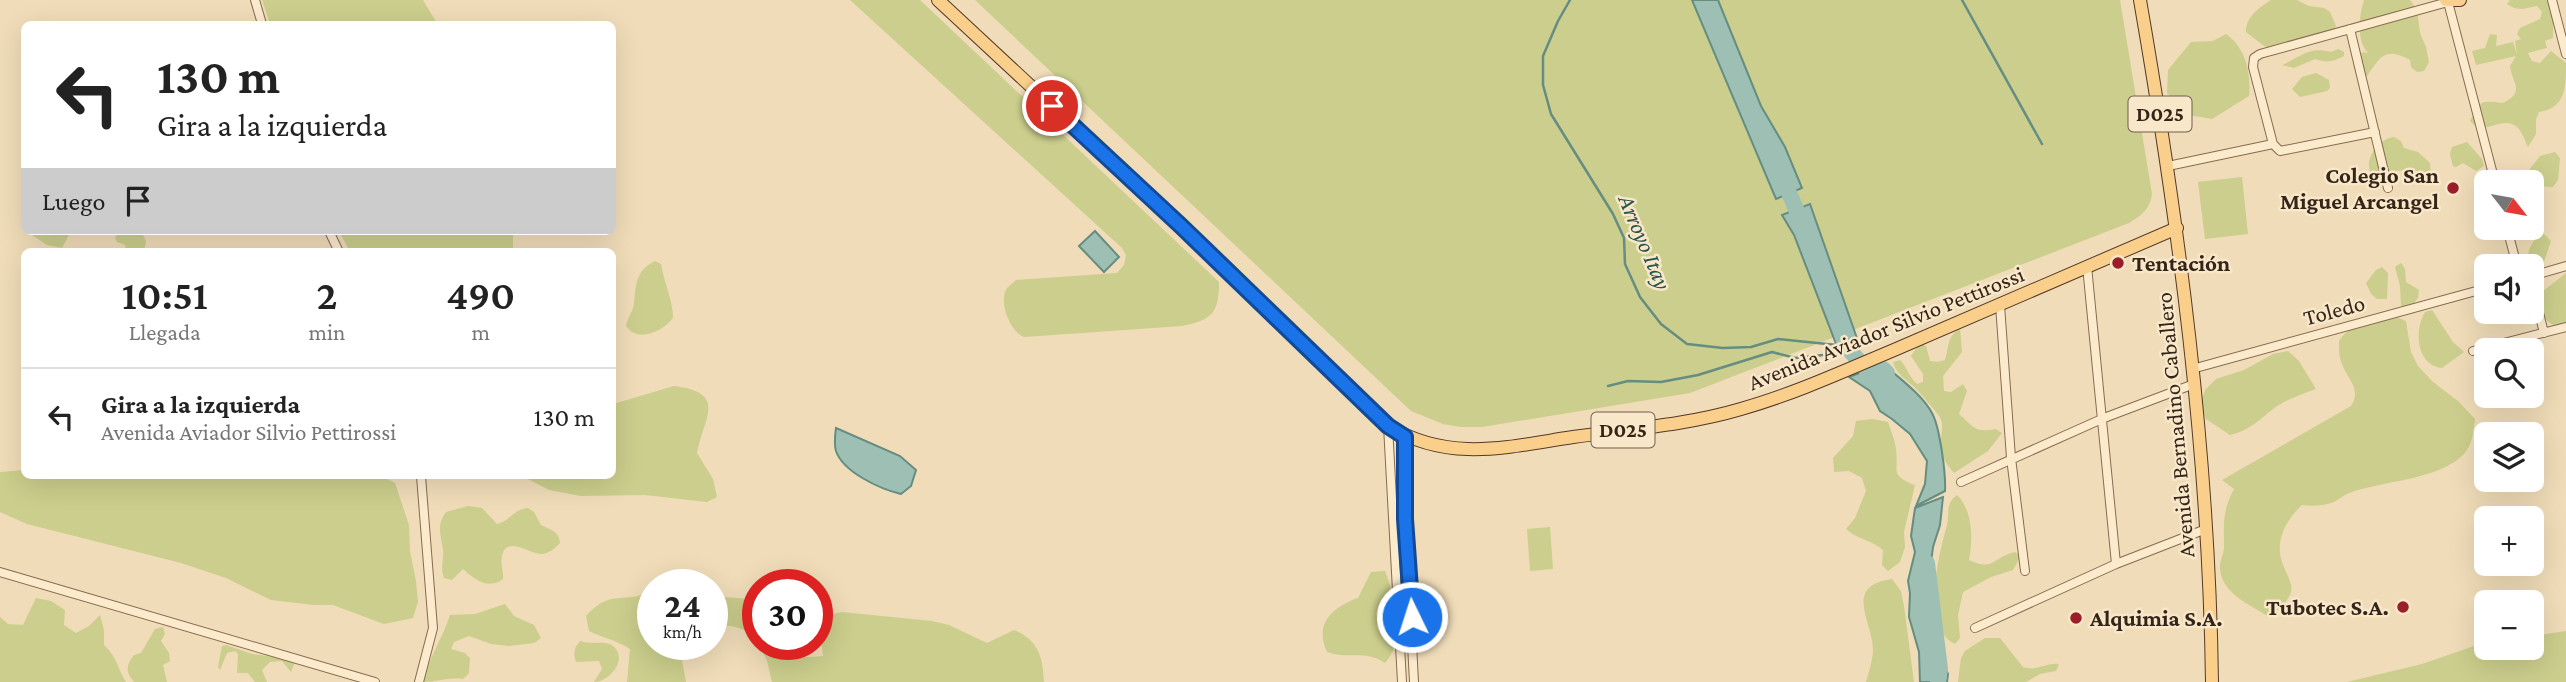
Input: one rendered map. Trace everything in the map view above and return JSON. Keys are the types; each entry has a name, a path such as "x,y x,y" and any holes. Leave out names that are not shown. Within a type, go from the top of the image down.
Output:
{"main road":[{"name":"Avenida Aviador Silvio Pettirossi","path":"938,0 1171,216 1388,426 1405,437 1449,449 1481,450 1548,441 1739,410 1788,394 2177,228"},
{"name":"Avenida Bernadino Caballero","path":"2140,0 2177,228 2194,384 2206,529 2212,682"}],"street":[{"path":"255,0 261,21"},
{"path":"2552,0 2566,54"},
{"path":"2375,132 2280,151 2273,144 2253,67 2254,58 2260,54 2451,1 2492,170"},
{"path":"2350,29 2388,188"},
{"path":"2168,166 2273,144"},
{"path":"2087,266 2104,418 2116,564"},
{"path":"2544,272 2566,266"},
{"name":"Toledo","path":"2192,369 2474,292"},
{"path":"2000,305 2011,458 2025,570"},
{"path":"2542,324 2544,333"},
{"path":"2473,351 2566,327"},
{"path":"1961,482 2104,418 2194,384"},
{"path":"1388,426 1402,682"},
{"path":"1405,437 1405,519 1414,682"},
{"path":"419,682 433,628 421,479"},
{"path":"1975,628 2116,564 2206,529"},
{"path":"0,572 375,682"}],"green space":[{"path":"262,0 423,0 436,21 269,21"},
{"path":"850,0 920,0 1219,282 1217,301 1212,313 1207,318 1182,326 1024,337 1019,334 1010,323 1004,300 1007,288 1016,280 1117,273 1124,265 1126,255 1122,248"},
{"path":"975,0 2120,0 2152,194 2145,211 2129,223 1690,393 1482,427 1461,427 1443,424 1411,411"},
{"path":"2271,0 2297,0 2309,6 2324,8 2330,12 2336,26 2327,40 2279,50 2264,46 2246,32 2248,21 2254,13"},
{"path":"2364,0 2410,0 2417,10 2420,33 2429,62 2424,71 2417,72 2411,67 2410,60 2389,54 2380,59 2367,76 2359,76 2356,73 2355,61 2363,52 2368,53 2360,35"},
{"path":"2510,0 2553,0 2553,38 2545,41 2547,48 2528,53 2532,61 2540,63 2551,51 2566,63 2563,95 2555,106 2539,112 2536,134 2528,147 2520,131 2511,124 2481,127 2470,121 2482,103 2503,103 2516,91 2510,66 2516,56 2476,65 2472,51 2485,48 2490,34 2497,35 2496,46 2513,42 2517,55 2515,41 2521,39 2517,34 2520,28 2540,19 2542,12 2537,6 2514,8 2507,4"},
{"path":"2226,34 2238,46 2246,61 2249,96 2212,119 2189,115 2167,93 2168,70 2191,42 2213,41"},
{"path":"2338,49 2344,52 2344,56 2333,61 2315,59 2294,68 2282,65 2310,51 2331,52"},
{"path":"2316,73 2329,80 2330,88 2327,91 2300,97 2292,89 2302,77"},
{"path":"2394,137 2401,141 2404,148 2418,152 2430,163 2431,174 2421,186 2404,170 2393,172 2384,180 2370,172 2370,158 2374,150 2386,139"},
{"path":"2467,142 2482,159 2484,166 2474,170 2463,163 2453,166 2450,154 2452,147"},
{"path":"2555,152 2560,158 2558,180 2553,187 2544,186 2544,170 2529,170 2540,156"},
{"path":"2242,177 2248,234 2205,239 2198,182"},
{"path":"2544,234 2551,241 2544,262 2544,254 2528,254 2534,241 2544,240"},
{"path":"32,235 69,235 62,248 47,245"},
{"path":"117,235 143,235 146,241 145,248 125,248 115,238"},
{"path":"341,235 513,235 513,248 348,248"},
{"path":"655,261 661,264 673,318 663,328 650,334 637,334 626,326 633,307 636,285 640,274"},
{"path":"2401,263 2405,269 2406,282 2419,290 2418,298 2411,307 2401,306 2395,267"},
{"path":"2382,267 2388,273 2387,299 2377,299 2371,294 2366,283 2376,270"},
{"path":"2566,273 2566,328 2553,325 2544,318 2544,290"},
{"path":"2432,310 2453,342 2464,352 2442,368 2427,361 2420,346 2419,328 2422,319 2425,312"},
{"path":"2399,318 2406,321 2411,352 2418,366 2475,419 2472,438 2464,454 2440,470 2361,489 2328,504 2302,505 2286,525 2281,540 2281,556 2290,582 2290,596 2269,617 2239,598 2222,578 2220,566 2224,550 2225,518 2227,504 2234,489 2222,480 2351,406 2355,389 2341,362 2339,341 2351,329 2373,320"},
{"path":"1960,329 1962,352 1943,376 1944,391 1951,392 1963,384 1967,391 1959,414 1975,428 1996,429 2002,433 1988,451 1954,473 1942,452 1942,424 1939,416 1915,387 1900,375 1893,362 1900,360 1917,384 1923,382 1923,374 1911,356 1920,343 1926,346 1930,361 1945,360 1951,338"},
{"path":"2288,351 2299,361 2316,389 2284,402 2253,425 2230,435 2206,419 2200,405 2205,390 2216,379 2244,370 2273,354"},
{"path":"674,386 702,394 708,409 697,453 713,479 717,497 707,502 645,495 581,496 549,490 528,479 616,479 616,403"},
{"path":"1872,419 1888,422 1895,446 1898,475 1915,485 1904,532 1905,547 1900,562 1888,571 1882,565 1883,550 1846,529 1855,518 1866,491 1862,478 1849,471 1834,472 1833,458 1853,436 1856,421"},
{"path":"21,470 21,479 388,479 395,483 409,525 418,602 413,618 384,624 333,605 271,600 226,578 181,563 27,524 0,512 0,472"},
{"path":"1957,495 1969,517 1969,560 1984,565 2015,552 2021,556 2013,570 1991,577 1963,592 1958,615 1960,638 1955,644 1944,635 1938,623 1935,589 1949,505"},
{"path":"468,506 482,508 497,524 519,510 528,508 534,512 541,525 556,533 560,543 549,552 541,554 519,547 508,547 504,550 502,559 503,579 492,584 472,577 463,569 452,580 444,578 441,522 446,512"},
{"path":"1550,527 1553,569 1530,571 1527,529"},
{"path":"1385,571 1395,606 1397,631 1391,654 1385,663 1370,656 1327,652 1323,633 1328,618 1340,606 1358,598 1371,572"},
{"path":"1892,579 1901,591 1914,682 1866,682 1873,649 1864,597 1868,589 1877,583"},
{"path":"637,596 637,660 682,660 686,682 627,682 630,649 589,631 586,616 595,607 611,599"},
{"path":"728,597 742,598 742,630 728,626"},
{"path":"36,598 51,601 65,610 64,625 76,633 89,626 100,615 104,645 126,682 0,682 0,617 8,624 23,625"},
{"path":"505,604 514,616 534,625 541,638 534,643 509,646 491,644 469,636 454,642 451,649 465,653 470,658 469,673 463,679 423,682 450,615 475,614"},
{"path":"842,612 932,621 949,625 987,643 1014,630 1029,639 1038,650 1044,682 772,682 767,660 833,660 833,614"},
{"path":"163,627 165,634 161,641 169,653 170,661 163,665 167,682 134,682 128,672 129,662 134,655 141,653 155,629"},
{"path":"2566,631 2566,682 2347,682 2422,664 2474,646 2474,660 2544,660 2544,634"},
{"path":"1985,638 2000,638 2023,667 2059,664 2056,671 2040,674 2026,682 1958,682 1961,658 1965,651"},
{"path":"580,641 613,646 619,657 611,674 594,682 602,669 599,661 576,662 575,651"},
{"path":"222,646 252,654 295,662 291,672 282,661 270,662 262,670 267,682 255,682 248,673 237,673 238,654 235,651 227,653 220,670 218,667"}],"water":[{"path":"1692,0 1718,0 1761,106 1785,147 1802,188 1776,199"},
{"path":"1810,204 1859,344 1840,354 1794,235 1782,215"},
{"path":"1095,231 1119,257 1104,272 1079,246"},
{"path":"1883,364 1924,401 1933,415 1938,431 1945,491 1916,506 1925,484 1927,461 1910,434 1880,411 1870,391 1849,377"},
{"path":"836,428 900,456 916,470 911,486 901,494 873,484 854,473 836,451"},
{"path":"1943,497 1926,600 1929,632 1948,674 1947,682 1920,682 1919,652 1909,617 1908,581 1915,552 1911,536 1915,508"}],"waterway":[{"name":"Arroyo Itay","path":"1570,0 1543,56 1543,85 1551,114 1613,214 1624,238 1625,264 1640,297 1661,324 1687,344 1723,348 1751,347 1778,339 1837,345"},
{"path":"1962,0 2042,144"},
{"name":"Arroyo Itay","path":"1781,174 1804,228"},
{"name":"Arroyo Itay","path":"1841,331 1846,346 1866,369 1883,369 1887,373"},
{"path":"1608,386 1628,381 1661,382 1698,375 1772,352 1795,358 1851,352"},
{"name":"Arroyo Itay","path":"1927,563 1940,669 1938,682"}],"place":[{"name":"Colegio San Miguel Arcangel","path":"2453,188"},
{"name":"Tentación","path":"2118,263"},
{"name":"Tubotec S.A.","path":"2403,607"},
{"name":"Alquimia S.A.","path":"2076,618"}],"route":[{"path":"1052,106 1388,426 1405,437 1405,519 1412,617"}]}
